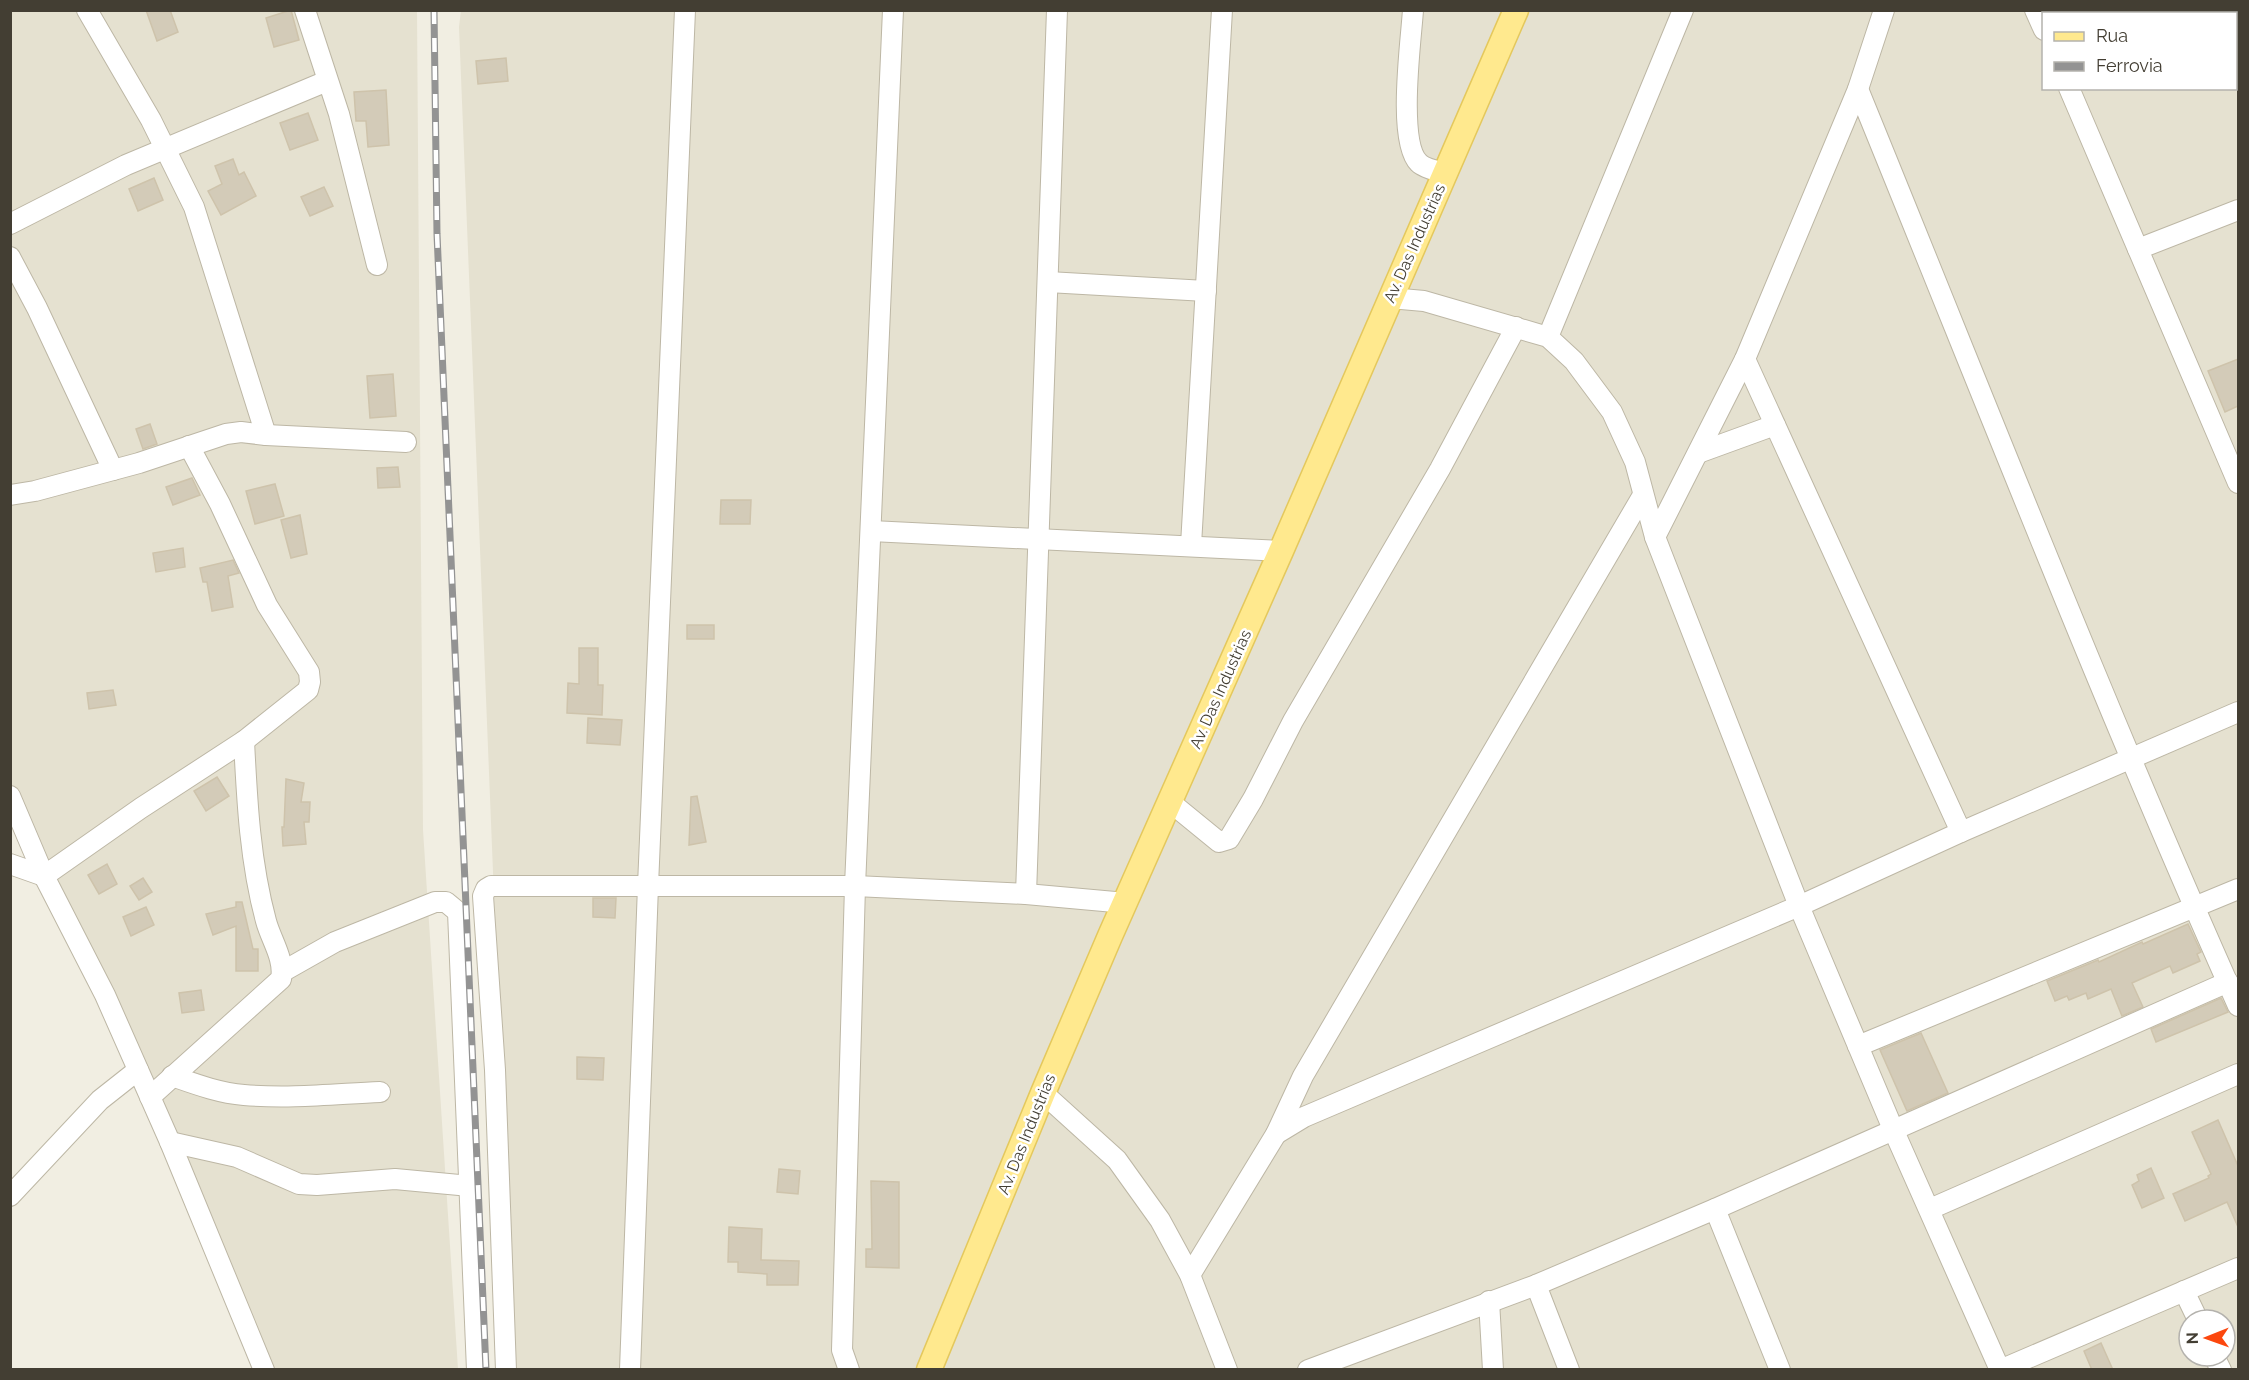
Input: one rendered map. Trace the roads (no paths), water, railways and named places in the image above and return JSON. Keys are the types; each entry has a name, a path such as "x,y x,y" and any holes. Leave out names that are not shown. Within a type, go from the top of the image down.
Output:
{"main road":[{"name":"Av. Das Industrias","path":"929,1370 1043,1093 1516,10"}],"street":[{"path":"87,10 146,111 194,207 266,435"},
{"path":"305,10 339,114 377,265"},
{"path":"630,1370 685,10"},
{"path":"849,1370 842,1350 855,886 893,10"},
{"path":"1026,894 1057,10"},
{"path":"1191,545 1222,10"},
{"path":"1413,10 1407,104 1409,147 1419,164 1444,174"},
{"path":"1548,337 1683,10"},
{"path":"1655,537 1746,359 1858,89 1884,10"},
{"path":"2035,10 2042,28"},
{"path":"10,224 126,165 327,81"},
{"path":"1858,89 2132,759 2238,1006"},
{"path":"2070,90 2238,483"},
{"path":"2138,249 2238,210"},
{"path":"10,256 113,470"},
{"path":"1048,282 1206,291"},
{"path":"1390,298 1424,301 1548,337 1574,361 1612,412 1635,462 1655,537 1799,906 1893,1129 2000,1370 2238,1268"},
{"path":"1170,802 1219,842 1229,839 1253,799 1293,721 1440,469 1516,327"},
{"path":"1746,359 1960,832"},
{"path":"1698,453 1775,425"},
{"path":"10,495 113,470 225,434 241,432 406,442"},
{"path":"44,876 141,808 244,741 308,690 309,672 267,605 220,504 189,447"},
{"path":"1190,1275 1275,1134 1303,1076 1643,495"},
{"path":"871,531 1281,551"},
{"path":"1275,1134 1304,1117 1799,906 1960,832 2238,712"},
{"path":"150,1097 281,979 281,961 267,923 257,882 248,821 244,741"},
{"path":"10,796 44,876 105,995 170,1142 264,1370"},
{"path":"10,864 44,876"},
{"path":"506,1370 495,1070 483,896 486,889 491,886 855,886 1026,894 1126,903"},
{"path":"1858,1046 2195,909 2238,889"},
{"path":"282,972 335,942 435,902 446,902 458,912 477,1370"},
{"path":"1308,1370 1536,1285 1715,1209 2228,982"},
{"path":"10,1196 100,1100 138,1070"},
{"path":"1930,1209 2238,1074"},
{"path":"172,1076 216,1091 243,1095 380,1092"},
{"path":"1043,1093 1117,1160 1160,1220 1190,1275 1227,1370"},
{"path":"170,1142 237,1157 299,1184 317,1185 395,1179 470,1186"},
{"path":"1715,1209 1780,1370"},
{"path":"1536,1285 1569,1370"},
{"path":"2184,1291 2192,1308"},
{"path":"1489,1301 1493,1370"}],"railway":[{"path":"434,10 437,234 486,1370"}]}
